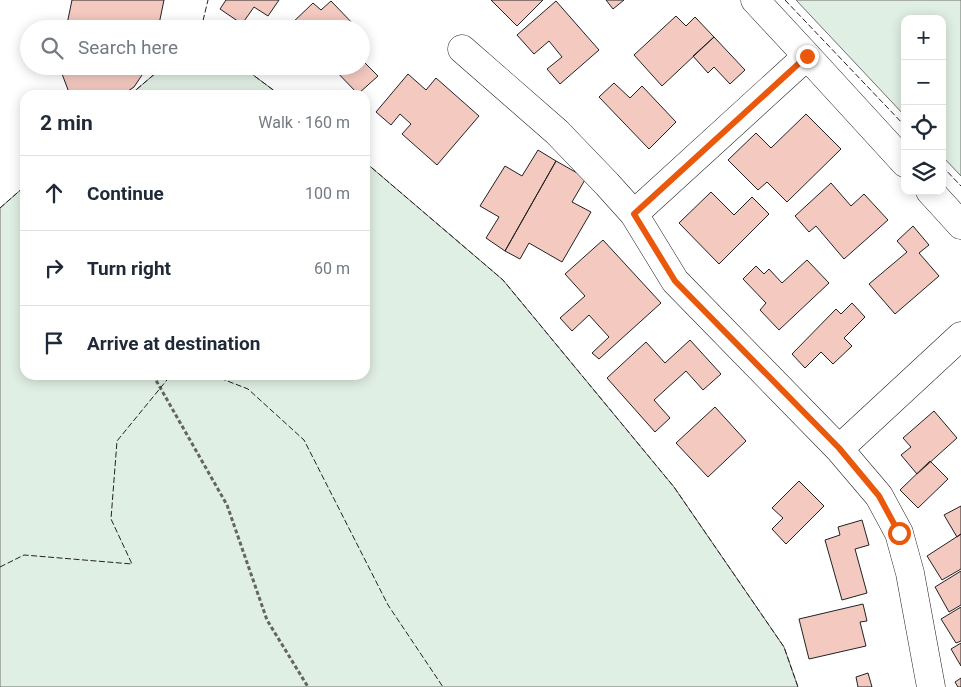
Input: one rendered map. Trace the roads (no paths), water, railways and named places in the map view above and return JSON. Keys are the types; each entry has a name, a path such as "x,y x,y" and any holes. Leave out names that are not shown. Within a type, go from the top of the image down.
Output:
{"lane":[{"path":"755,0 901,159"},
{"path":"462,49 557,132 607,184 634,214 675,281 839,448 879,496 899,533 910,573 932,687"},
{"path":"634,214 807,56"},
{"path":"934,195 961,225"},
{"path":"839,448 961,336"}]}
